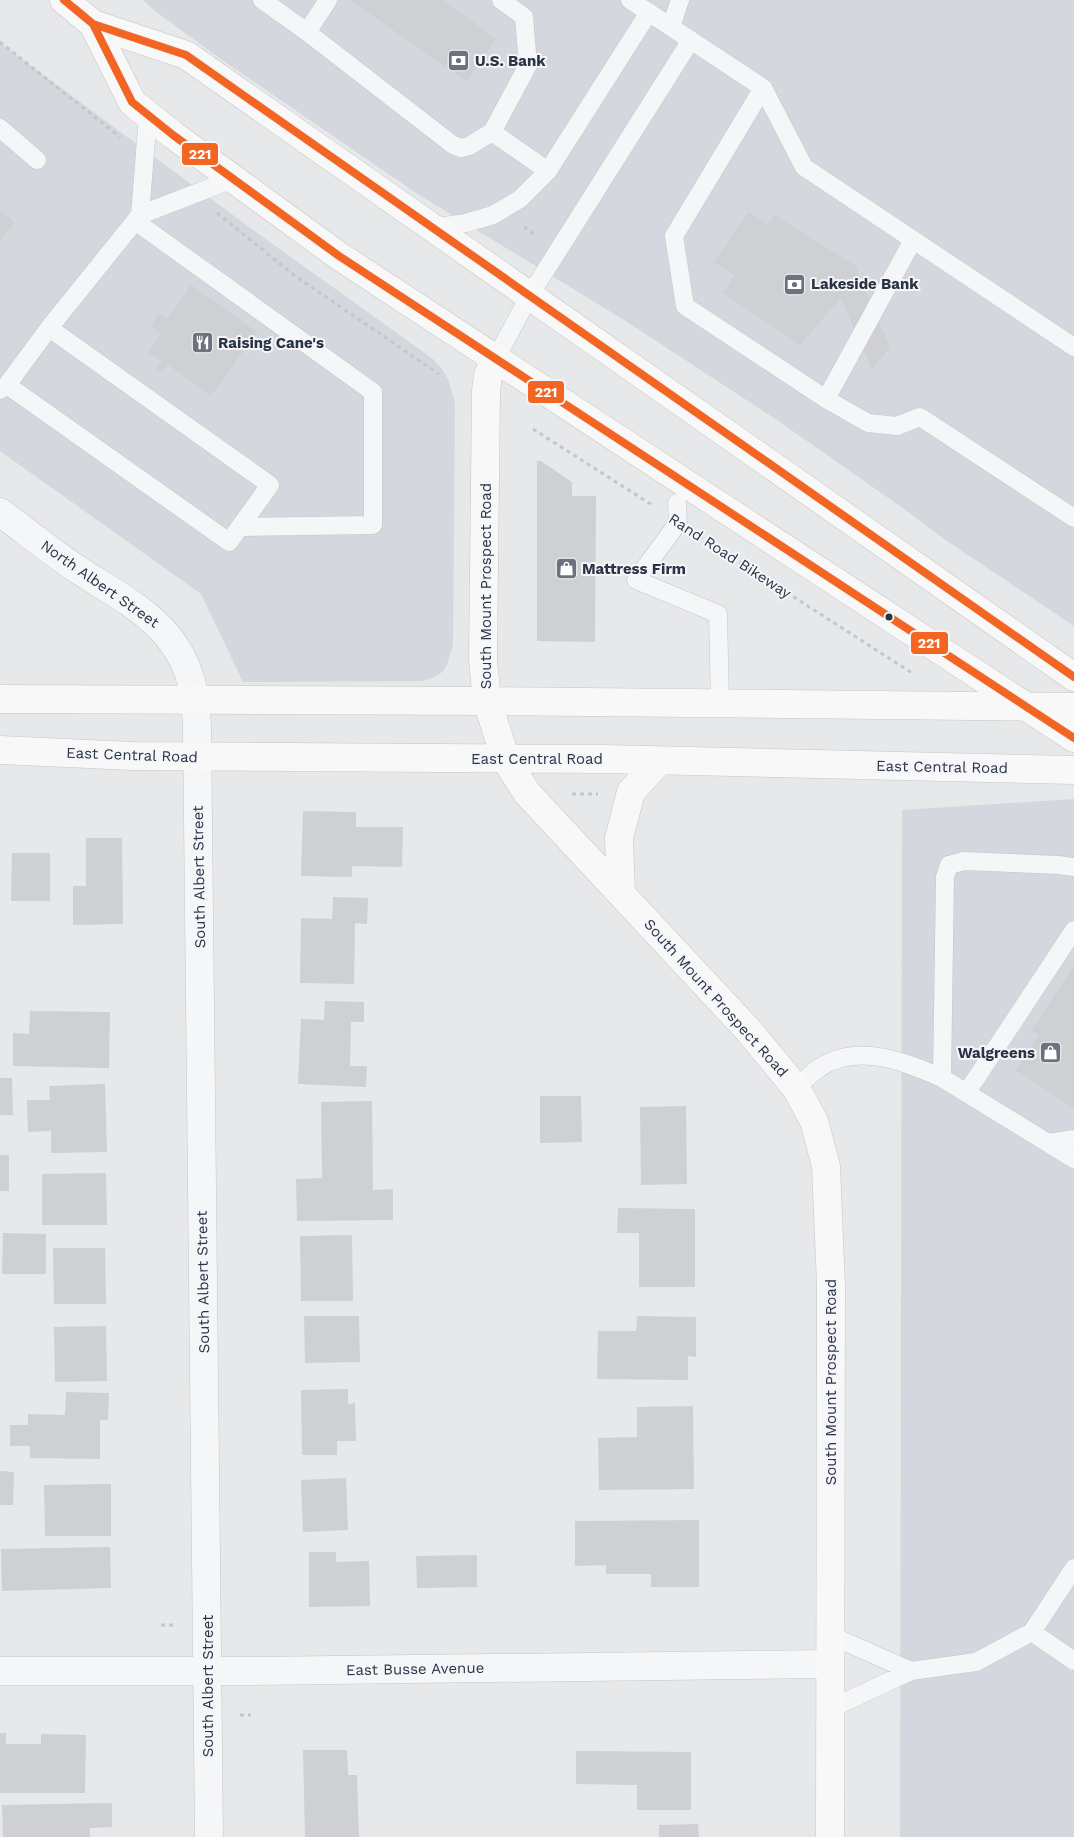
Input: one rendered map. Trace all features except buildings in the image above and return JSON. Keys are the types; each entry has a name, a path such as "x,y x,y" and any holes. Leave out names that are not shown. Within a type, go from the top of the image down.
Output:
{"main road":[{"path":"64,0 93,24 186,55 1074,677"},
{"path":"93,24 132,102 233,179 339,256 1074,738"},
{"name":"South Mount Prospect Road","path":"496,358 488,376 486,392 483,660 487,701 506,760 526,793 621,892 749,1032 796,1088 814,1120 826,1166 832,1286 830,1837"},
{"path":"0,699 196,713 487,701 1074,707"},
{"name":"East Central Road","path":"0,750 132,756 506,760 605,759 1074,770"},
{"path":"621,892 619,838 631,792 659,761"}],"street":[{"name":"North Albert Street","path":"0,512 160,626 177,646 183,660 191,680 196,713"},
{"name":"South Albert Street","path":"196,713 209,1837"},
{"name":"East Busse Avenue","path":"0,1671 208,1671 830,1664"}],"lane":[{"path":"262,0 307,32 454,146 462,148 469,146 492,132 528,66 524,17 501,0"},
{"path":"307,32 328,0"},
{"path":"630,0 763,88 804,168 1074,347"},
{"path":"671,27 680,0"},
{"path":"432,228 466,223 493,215 520,199 548,171 649,12"},
{"path":"496,358 530,295 691,40"},
{"path":"763,88 674,236 685,306 826,399 868,423 897,426 920,417 1074,518"},
{"path":"138,218 148,115"},
{"path":"0,128 37,160"},
{"path":"492,132 548,171"},
{"path":"0,402 3,388 138,218 233,179"},
{"path":"138,218 373,392 373,525 240,527"},
{"path":"826,399 913,240"},
{"path":"3,388 229,542 270,485 49,328"},
{"path":"677,503 678,522 636,580 718,614 720,704"},
{"path":"942,1078 945,877 950,865 964,861 1074,867"},
{"path":"967,1092 1074,930"},
{"path":"796,1088 820,1068 845,1057 875,1056 908,1064 942,1078 967,1092 1074,1159"},
{"path":"1049,1143 1074,1140"},
{"path":"830,1709 911,1671 976,1662 1032,1632 1074,1568"},
{"path":"1032,1632 1074,1661"},
{"path":"830,1635 911,1671"}],"path":[{"path":"520,224 540,238"},
{"name":"Rand Road Bikeway","path":"533,429 919,678"},
{"path":"571,794 599,794"},
{"path":"161,1625 182,1625"},
{"path":"232,1715 252,1715"}],"shaded area":[{"path":"143,0 1074,0 1074,626 944,539 774,418 624,320 416,193 215,55"},
{"path":"0,43 271,243 433,359 441,368 448,379 455,403 453,645 447,665 435,677 422,681 243,682 201,594 0,451"},
{"path":"1074,799 1074,1837 900,1837 902,810"}],"transit line":[{"name":"221","path":"64,0 93,24 132,102 173,135 339,256 1074,738"},
{"name":"221","path":"74,8 93,24 186,55 1074,677"}],"place":[{"name":"U.S. Bank","path":"459,61"},
{"name":"Lakeside Bank","path":"795,284"},
{"name":"Raising Cane's","path":"202,343"},
{"name":"Mattress Firm","path":"566,569"},
{"name":"Walgreens","path":"1051,1053"}]}
